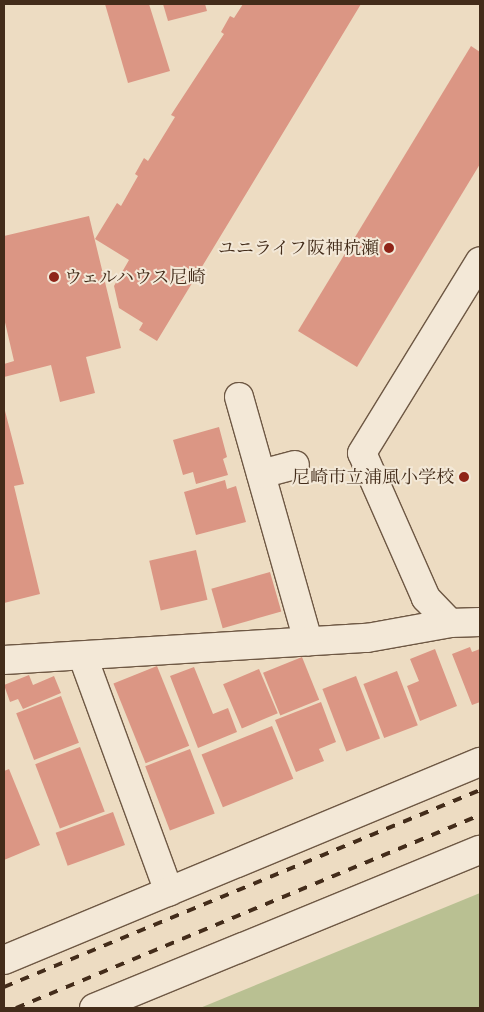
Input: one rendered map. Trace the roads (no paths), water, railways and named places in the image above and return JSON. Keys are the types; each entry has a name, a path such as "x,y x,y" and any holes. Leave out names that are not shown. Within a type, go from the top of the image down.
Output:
{"street":[{"path":"450,623 426,598 362,453 480,262"},
{"path":"239,397 308,641"},
{"path":"261,474 296,465"},
{"path":"4,660 83,657 367,638 450,623 480,622"},
{"path":"83,657 169,892"},
{"path":"4,960 480,762"},
{"path":"94,1008 480,850"}],"railway":[{"path":"4,987 480,790"},
{"path":"16,1008 480,815"}],"place":[{"name":"ユニライフ阪神杭瀬","path":"389,248"},
{"name":"ウェルハウス尼崎","path":"54,277"},
{"name":"尼崎市立浦風小学校","path":"464,477"}]}
